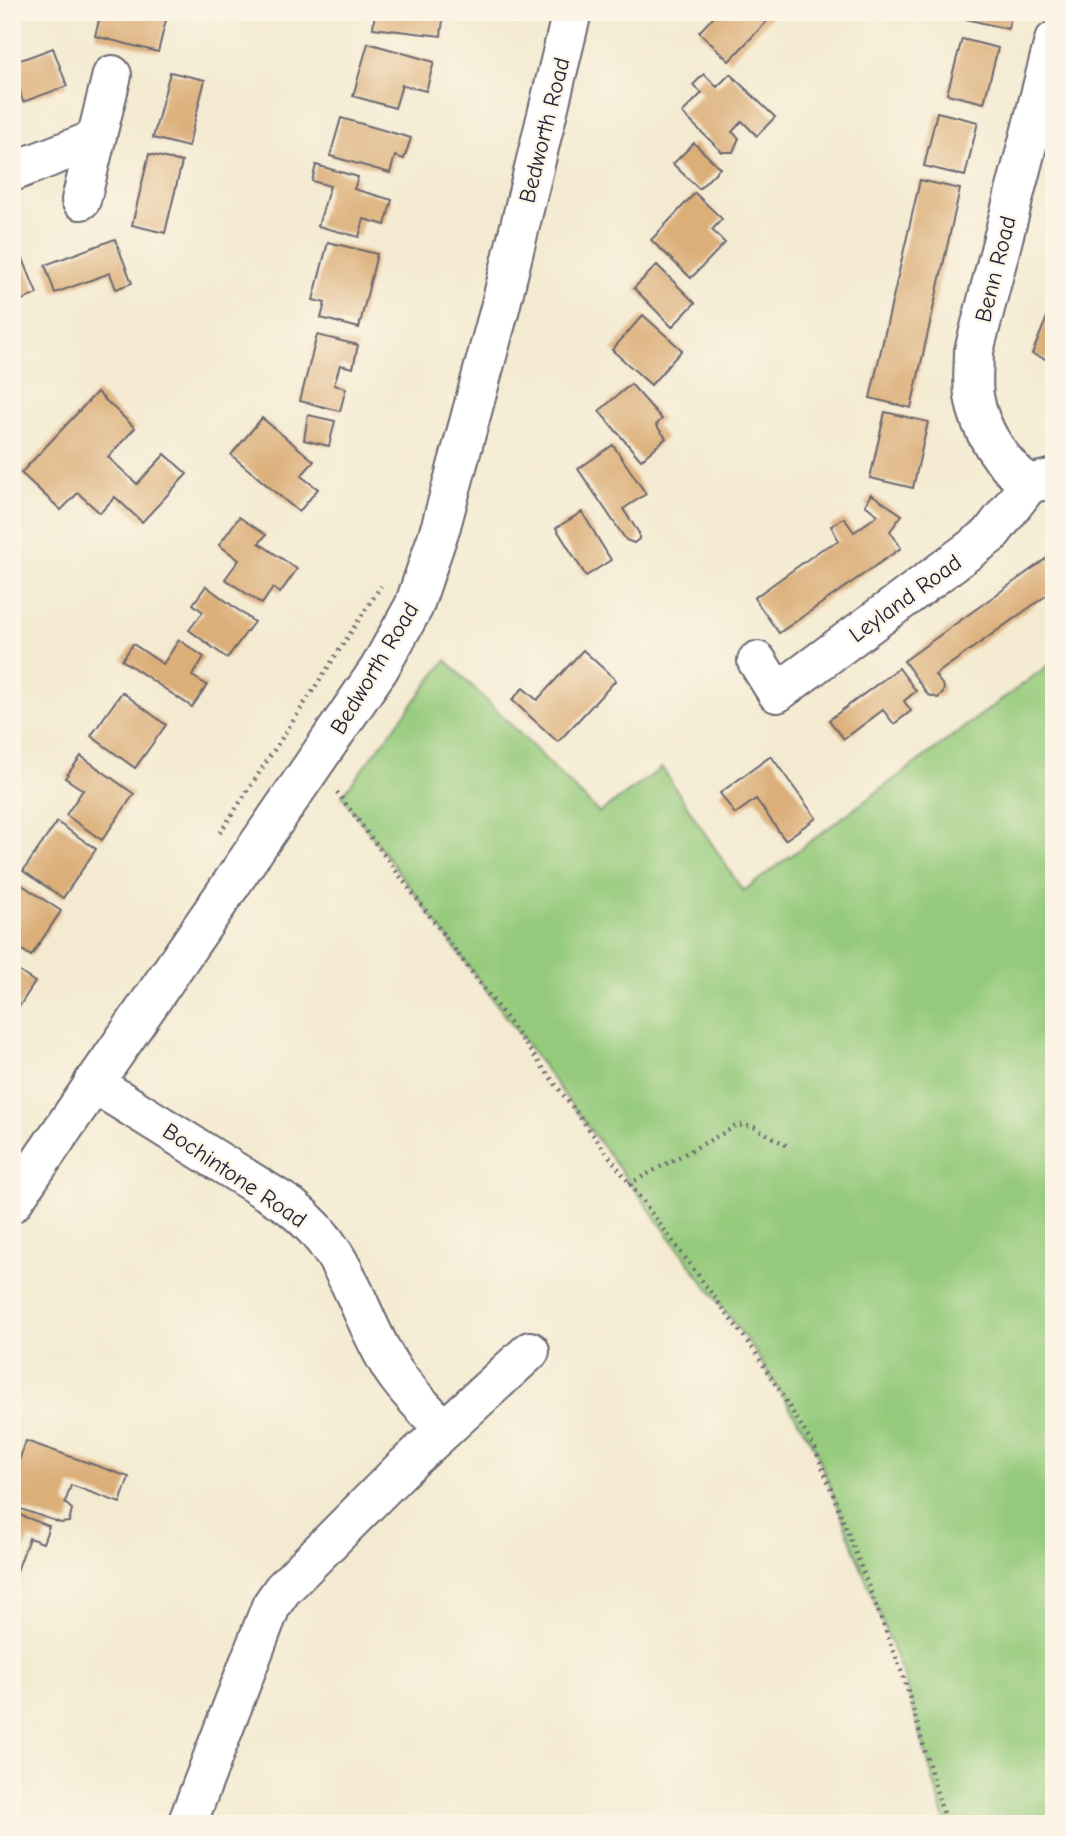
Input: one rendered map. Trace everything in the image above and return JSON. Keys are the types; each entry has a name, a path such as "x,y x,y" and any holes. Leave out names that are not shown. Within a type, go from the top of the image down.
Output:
{"street":[{"name":"Bedworth Road","path":"12,1203 379,669 414,606 426,573 500,308 572,12"},
{"name":"Benn Road","path":"1041,481 1009,470 981,422 974,394 974,351 1054,41"},
{"path":"81,200 112,75"},
{"path":"12,172 94,140"},
{"name":"Leyland Road","path":"757,661 777,693 990,535 1041,481"},
{"name":"Bochintone Road","path":"93,1083 290,1206 306,1220 337,1255 392,1369 444,1430"},
{"path":"187,1824 271,1606 291,1581 444,1430 530,1350"}],"path":[{"path":"219,835 385,577"},
{"path":"309,771 329,782 754,1350 815,1448 904,1678 946,1824"},
{"path":"629,1184 738,1125 754,1127 786,1145"}],"green space":[{"path":"446,660 599,813 662,768 743,891 1054,661 1054,1824 946,1824 904,1678 815,1448 754,1350 342,796"}],"building":[{"path":"101,12 151,12 167,16 158,52 95,36"},
{"path":"375,12 444,12 441,36 373,28"},
{"path":"718,12 776,12 729,61 699,32"},
{"path":"968,12 1012,12 1008,29 966,19"},
{"path":"962,39 998,48 984,103 947,94"},
{"path":"368,43 434,62 426,91 402,85 395,108 353,96"},
{"path":"53,48 67,86 23,102 12,63"},
{"path":"170,72 205,80 188,147 153,138"},
{"path":"704,74 717,87 730,74 775,117 757,136 742,121 732,132 739,138 733,152 722,152 682,113 702,93 693,85"},
{"path":"937,112 978,122 965,176 924,166"},
{"path":"341,118 411,138 404,159 395,156 390,173 330,156"},
{"path":"694,143 720,168 699,189 673,164"},
{"path":"149,154 182,162 165,233 132,225"},
{"path":"316,165 358,177 354,189 392,200 385,225 364,219 359,237 318,226 330,186 312,181"},
{"path":"920,180 960,189 911,408 870,398"},
{"path":"695,193 722,219 712,230 725,243 691,278 651,240"},
{"path":"115,239 132,283 116,289 110,273 55,293 45,265"},
{"path":"328,242 377,254 359,328 321,318 325,303 313,300"},
{"path":"18,246 37,294 12,304 12,249"},
{"path":"657,265 695,303 672,327 634,288"},
{"path":"1049,312 1054,313 1054,362 1032,354"},
{"path":"643,315 682,350 651,385 612,350"},
{"path":"317,335 358,345 353,368 340,365 334,385 346,388 340,411 300,401"},
{"path":"631,384 662,419 656,425 666,438 641,460 599,411"},
{"path":"97,392 135,428 108,457 137,484 165,454 187,474 142,522 115,497 100,513 78,493 61,510 21,473"},
{"path":"885,412 928,422 913,488 870,478"},
{"path":"308,415 335,421 329,446 304,440"},
{"path":"262,418 314,461 301,476 318,489 299,512 231,455"},
{"path":"613,445 646,494 623,509 639,533 639,539 634,543 626,540 578,469"},
{"path":"871,494 902,515 890,531 901,548 779,633 754,598 822,549 839,541 831,526 844,518 854,532 878,515 865,505"},
{"path":"582,512 611,560 586,576 556,528"},
{"path":"239,517 266,535 259,543 297,569 280,593 273,588 262,604 225,579 239,560 219,545"},
{"path":"1047,558 1054,568 1054,604 1047,595 935,675 944,687 943,693 938,698 928,695 904,661"},
{"path":"206,586 254,622 227,658 189,630 203,612 193,604"},
{"path":"179,640 204,657 192,676 207,685 192,707 122,660 133,644 163,664"},
{"path":"583,650 616,680 558,742 512,700 523,688 537,700"},
{"path":"899,668 916,691 904,701 911,711 894,724 883,710 844,739 829,720"},
{"path":"122,692 166,725 135,768 91,736"},
{"path":"81,756 134,794 102,840 66,815 83,790 65,778"},
{"path":"771,756 816,818 785,840 756,799 735,814 720,793"},
{"path":"57,822 96,849 63,898 23,871"},
{"path":"16,881 61,911 31,956 12,943 12,887"},
{"path":"12,967 35,982 17,1010 12,1007"},
{"path":"26,1441 129,1477 120,1503 71,1485 65,1503 72,1509 69,1522 61,1523 12,1506 12,1480"},
{"path":"12,1512 49,1526 43,1543 29,1538 13,1582"}]}
